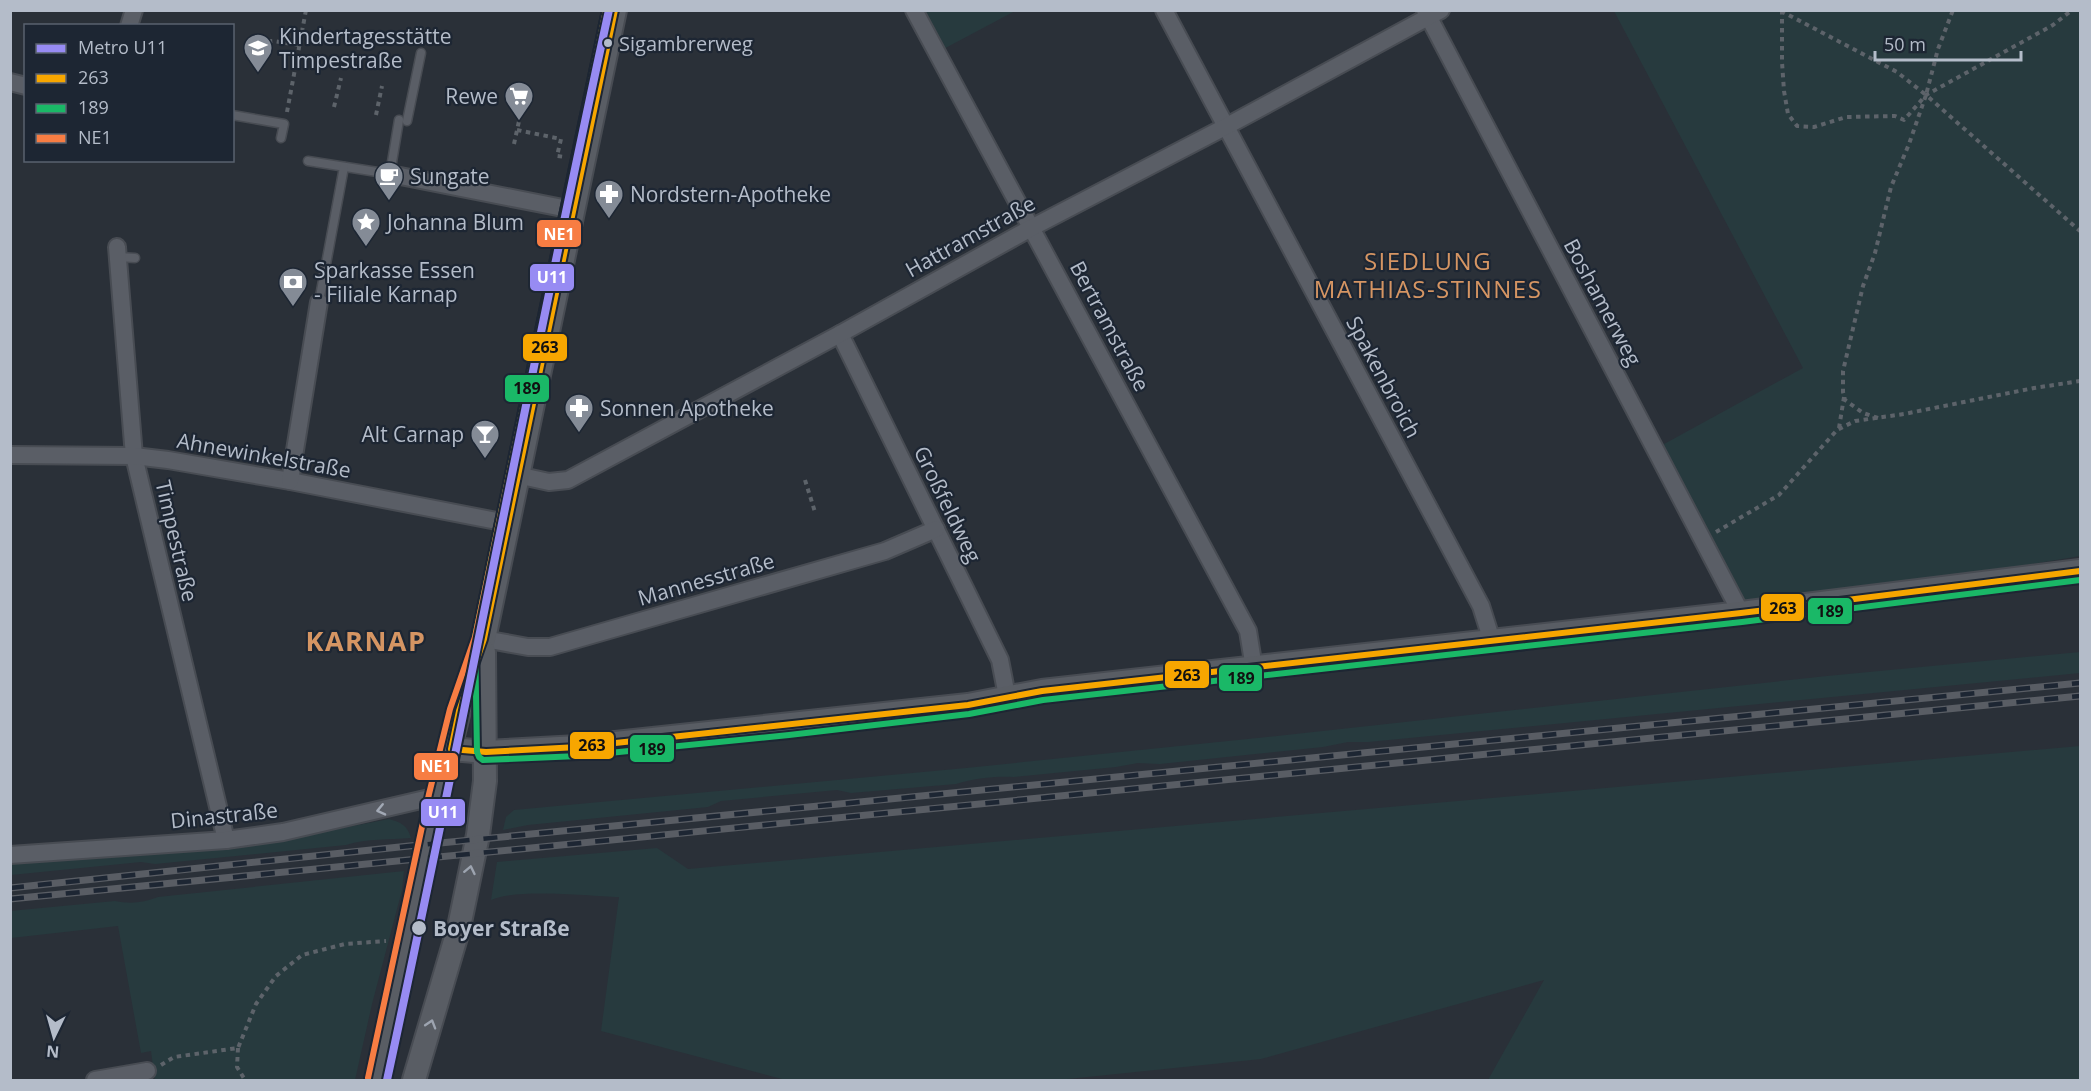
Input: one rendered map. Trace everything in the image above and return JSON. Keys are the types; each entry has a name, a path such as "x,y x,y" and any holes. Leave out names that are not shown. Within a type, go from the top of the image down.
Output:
{"street":[{"path":"377,1080 438,796 459,711 484,639 615,10"},
{"name":"Bertramstraße","path":"914,10 1248,631 1254,668"},
{"name":"Spakenbroich","path":"1164,10 1482,606 1492,641"},
{"name":"Hattramstraße","path":"517,475 549,482 568,480 1031,228 1225,127 1431,13"},
{"name":"Boshamerweg","path":"1431,13 1741,613"},
{"path":"390,174 573,210"},
{"name":"Timpestraße","path":"117,252 134,456 226,840"},
{"path":"290,481 319,302"},
{"name":"Großfeldweg","path":"840,334 1000,660 1007,696"},
{"name":"Ahnewinkelstraße","path":"10,455 134,456 290,481 507,523"},
{"name":"Mannesstraße","path":"484,639 528,648 550,646 885,551 936,529"},
{"path":"451,750 486,752 578,747 788,726 969,705 1007,696 1741,613 2080,571"},
{"path":"414,1080 459,927 478,835 486,752 484,639"},
{"name":"Dinastraße","path":"10,855 226,840 283,832 438,796"},
{"path":"96,1080 150,1071"}],"lane":[{"path":"308,161 390,174 421,53"},
{"path":"234,115 284,124 281,138"},
{"path":"319,302 344,167"},
{"path":"117,252 135,258"}],"path":[{"path":"284,124 306,10"},
{"path":"1839,429 1844,397 1843,371 1863,286 1875,253 1891,187 1909,144 1926,95 1938,49 1953,10"},
{"path":"2072,10 2053,25 1926,95 1904,120 1895,116 1846,117 1814,127 1797,126 1788,114 1784,91 1781,11 1897,72 1926,95 2080,231"},
{"path":"257,51 259,42 273,41 299,45"},
{"path":"334,107 341,78"},
{"path":"376,115 382,86"},
{"path":"514,144 519,121"},
{"path":"517,130 561,139 557,156 583,161"},
{"path":"1702,539 1779,495 1839,429 1855,421 2080,381"},
{"path":"1844,397 1854,408 1878,418"},
{"path":"805,480 815,512"},
{"path":"245,1080 237,1067 238,1048 256,1004 276,976 302,955 345,944 408,939"},
{"path":"150,1071 174,1057 238,1048"}],"green space":[{"path":"914,11 1015,11 936,53"},
{"path":"1614,11 2080,11 2080,556 1741,613 1655,449 1803,368"},
{"path":"2080,652 2080,673 1368,742 1348,742 1323,747 1160,764 1138,763 1014,777 985,778 956,784 851,793 837,790 721,801 708,807 528,825 503,830 506,817 514,810 966,768 1827,676"},
{"path":"2080,746 2080,1080 1488,1080 1544,980 1261,1059 1058,1080 786,1080 601,1031 619,897 518,894 491,900 497,862 657,848 688,869"},
{"path":"389,819 403,825 411,838 370,840 346,845 155,864 141,862 11,875 11,864 241,848"},
{"path":"404,871 402,890 355,1080 155,1080 151,1051 141,1053 118,926 11,938 10,911 115,901 147,901 158,897"}],"railway":[{"path":"10,888 409,846 2080,683"},
{"path":"10,899 2080,696"}],"metro line":[{"name":"U11","path":"387,1080 609,10"}],"transit line":[{"name":"189","path":"606,10 475,637 477,752 483,760 579,756 789,735 969,714 1043,700 1742,622 2080,580"},
{"name":"NE1","path":"368,1078 429,794 450,709 475,637 606,10"},
{"name":"263","path":"615,10 484,639 459,711 451,749 486,752 578,747 968,705 1042,691 1741,613 2080,571"}],"place":[{"name":"Sigambrerweg","path":"608,43"},
{"name":"Kindertagesstätte Timpestraße","path":"258,74"},
{"name":"Rewe","path":"519,122"},
{"name":"Sungate","path":"389,202"},
{"name":"Nordstern-Apotheke","path":"609,220"},
{"name":"Johanna Blum","path":"366,248"},
{"name":"Sparkasse Essen - Filiale Karnap","path":"293,308"},
{"name":"Sonnen Apotheke","path":"579,434"},
{"name":"Alt Carnap","path":"485,460"},
{"name":"Boyer Straße","path":"419,928"}],"district":[{"name":"SIEDLUNG MATHIAS-STINNES","path":"1428,274"},
{"name":"KARNAP","path":"366,640"}]}
